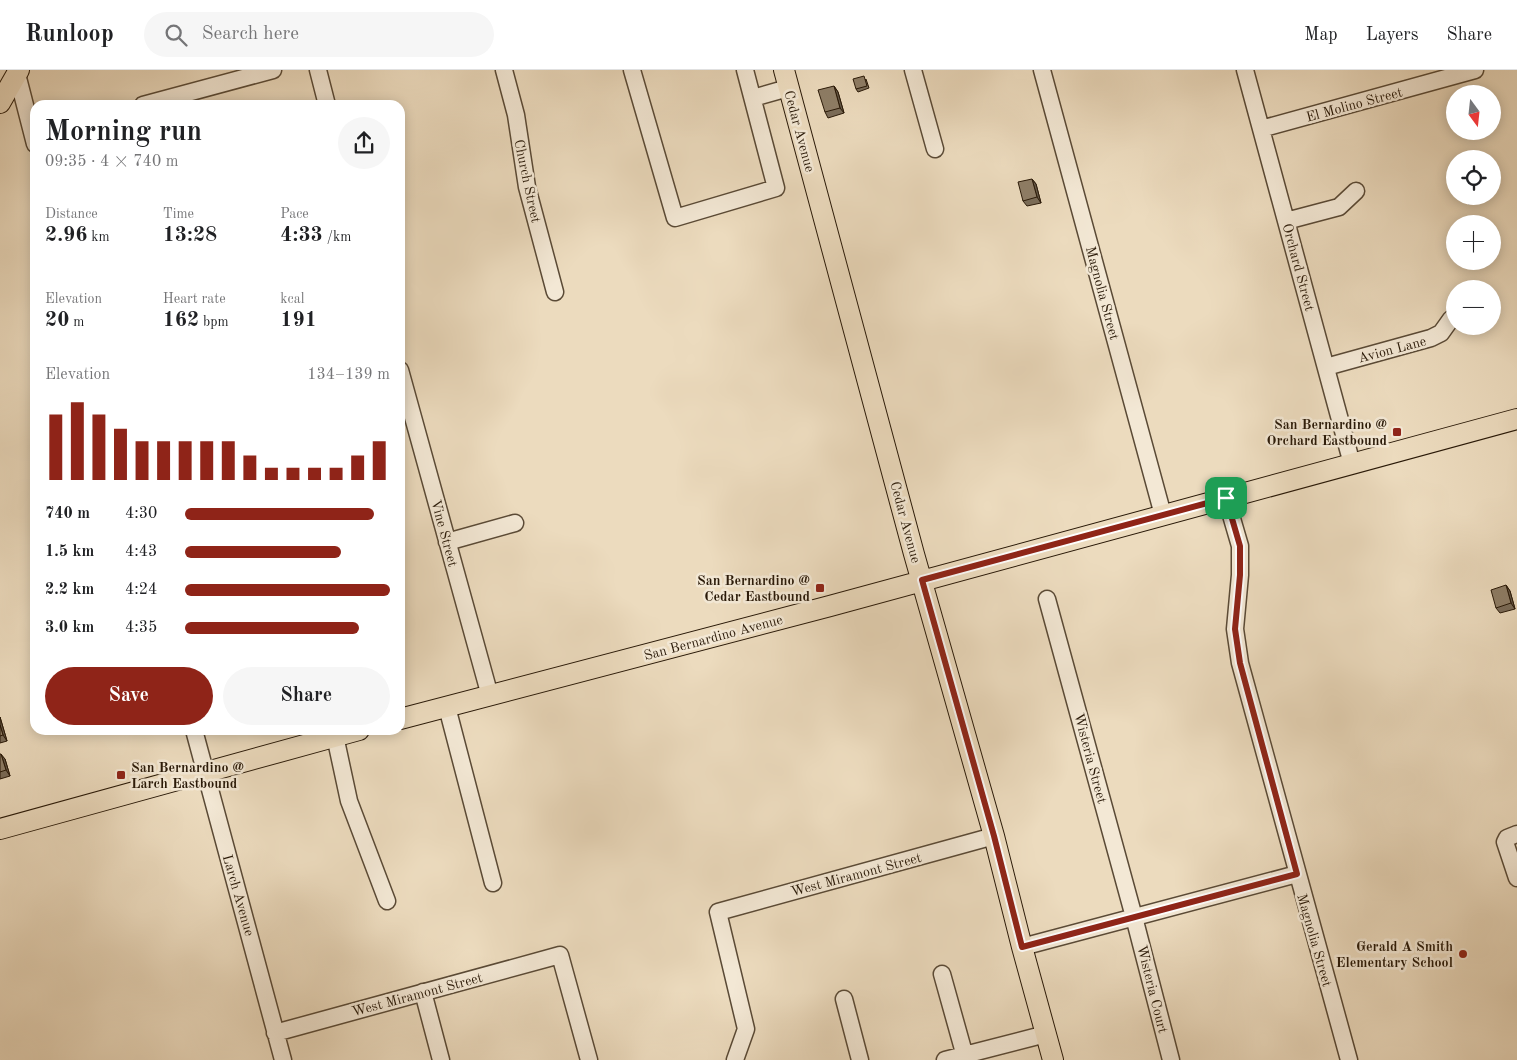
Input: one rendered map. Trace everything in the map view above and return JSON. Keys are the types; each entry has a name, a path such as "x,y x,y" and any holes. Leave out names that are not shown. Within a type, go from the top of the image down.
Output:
{"main road":[{"path":"0,102 17,71"},
{"name":"Cedar Avenue","path":"786,79 922,580 994,836 1053,1060"},
{"name":"San Bernardino Avenue","path":"405,718 1517,419"},
{"path":"0,829 339,735"}],"street":[{"path":"178,100 273,70"},
{"path":"318,70 327,100"},
{"name":"Church Street","path":"504,70 516,116 527,187 555,292"},
{"path":"632,70 675,218 776,188 745,70"},
{"path":"913,70 935,149"},
{"name":"Magnolia Street","path":"1042,70 1163,515"},
{"name":"Orchard Street","path":"1245,70 1352,464"},
{"name":"El Molino Street","path":"1261,129 1475,70"},
{"path":"17,71 30,121"},
{"path":"753,98 786,79"},
{"path":"1286,221 1339,206 1356,191"},
{"name":"Avion Lane","path":"1326,366 1431,338 1441,333 1446,326"},
{"name":"Vine Street","path":"405,388 490,696"},
{"name":"Magnolia Street","path":"1226,498 1240,546 1240,575 1235,629 1240,663 1349,1060"},
{"path":"447,542 516,523"},
{"name":"Wisteria Street","path":"1047,599 1134,917"},
{"path":"447,707 493,883"},
{"name":"Larch Avenue","path":"195,735 283,1060"},
{"path":"335,736 349,801 387,901"},
{"path":"1517,834 1507,838 1505,842 1517,878"},
{"name":"West Miramont Street","path":"735,1060 746,1029 718,912 994,836"},
{"path":"1022,947 1297,874"},
{"name":"Wisteria Court","path":"1134,917 1171,1060"},
{"name":"West Miramont Street","path":"275,1033 560,955 589,1060"},
{"path":"942,974 965,1058"},
{"path":"424,992 441,1060"},
{"path":"844,999 860,1060"},
{"path":"945,1060 965,1058 1046,1034"}],"building":[{"path":"864,76 867,86 856,89 853,79"},
{"path":"834,86 840,108 825,112 818,90"},
{"path":"1032,179 1037,197 1023,201 1018,182"},
{"path":"1506,585 1511,603 1496,608 1491,590"},
{"path":"0,725 3,735 0,736"},
{"path":"0,754 6,770 0,772"}],"place":[{"name":"San Bernardino @ Orchard Eastbound","path":"1397,432"},
{"name":"San Bernardino @ Cedar Eastbound","path":"820,588"},
{"name":"San Bernardino @ Larch Eastbound","path":"121,775"},
{"name":"Gerald A Smith Elementary School","path":"1463,954"}],"route":[{"path":"1226,498 1240,546 1240,575 1235,629 1240,663 1297,874 1022,947 994,836 922,580 1226,498"}]}
